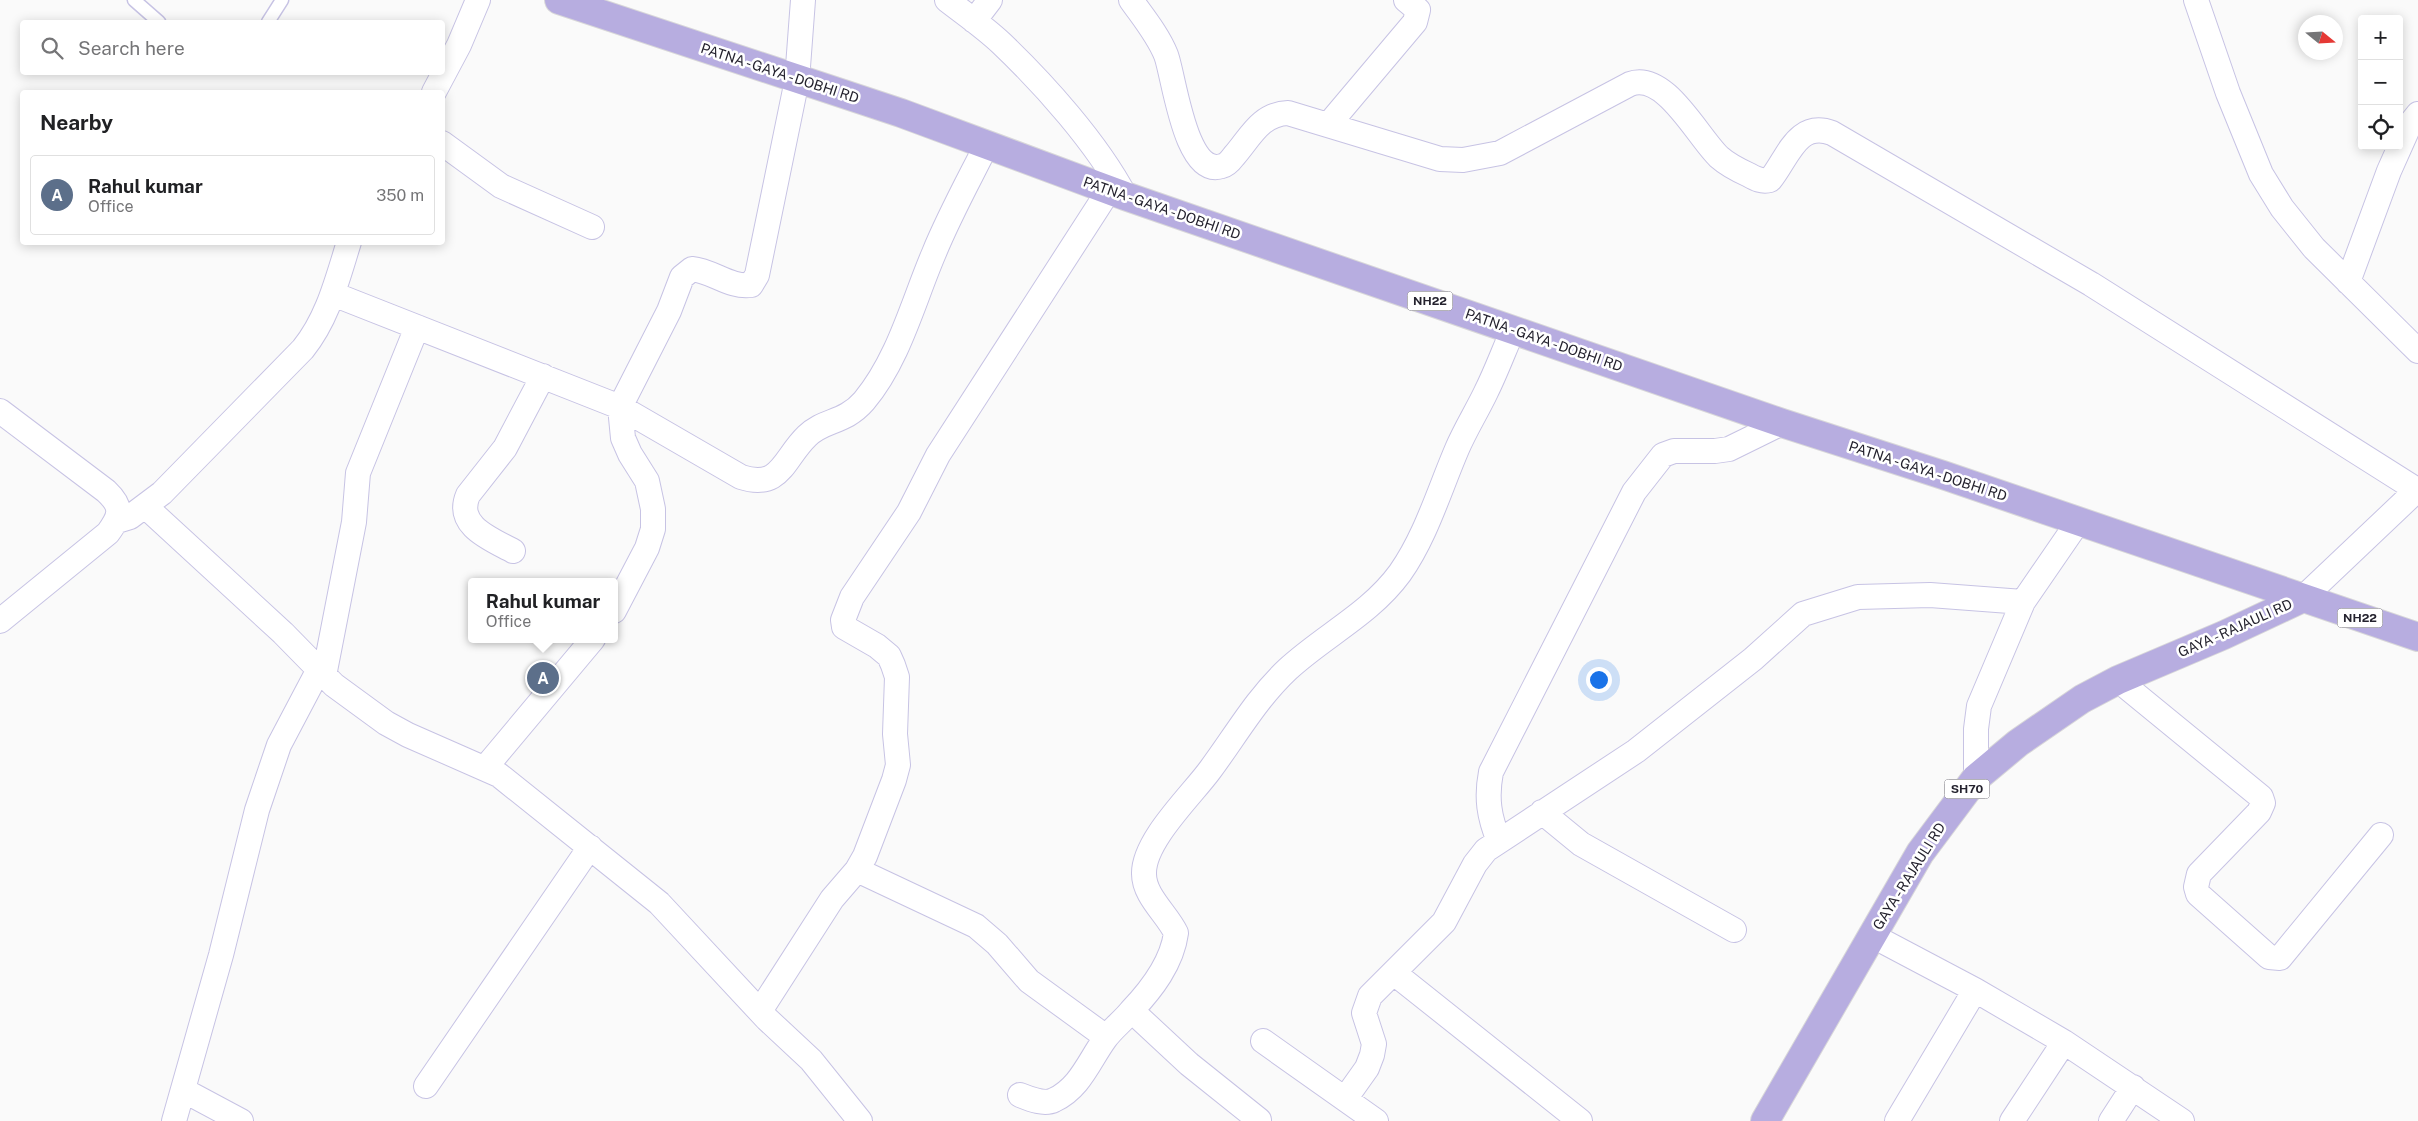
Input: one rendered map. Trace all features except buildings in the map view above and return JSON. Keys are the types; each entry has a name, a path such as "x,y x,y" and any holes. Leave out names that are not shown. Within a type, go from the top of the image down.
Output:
{"main road":[{"name":"PATNA - GAYA - DOBHI RD","path":"559,0 986,144 1117,193 1782,423 1943,475 2418,637"},
{"name":"GAYA - RAJAULI RD","path":"1765,1121 1920,853 1976,778 2048,721 2082,699 2118,680 2224,635 2303,598"}],"street":[{"path":"445,71 459,45 478,0"},
{"path":"618,603 647,548 653,528 653,509 647,481 630,454 623,438 620,407 669,311 682,278 692,269 702,270 742,287 751,285 757,275 797,80 803,0"},
{"path":"760,1011 832,899 857,870 873,839 898,764 895,734 897,677 889,656 877,646 844,627 846,611 852,597 910,512 938,455 1117,193 1105,161 1063,110 1010,52 947,0"},
{"path":"974,21 990,0"},
{"path":"1131,0 1165,53 1171,68 1185,133 1202,158 1208,164 1216,167 1227,164 1260,123 1278,113 1288,113 1329,124 1440,159 1463,160 1500,153 1638,81 1650,83 1670,97 1713,151 1726,163 1765,181 1773,176 1802,135 1809,131 1823,130 2091,284 2417,490 2303,598"},
{"path":"1329,124 1415,22 1418,10 1406,0"},
{"path":"2196,0 2228,93 2261,174 2282,208 2314,248 2418,351"},
{"path":"435,90 443,75"},
{"path":"2348,282 2389,171 2410,124 2418,114"},
{"path":"333,294 620,407 740,477 754,482 767,480 774,476 807,435 820,426 851,414 865,400 895,350 934,251 986,144"},
{"path":"445,145 501,186 592,227"},
{"path":"117,521 130,517 146,507 303,349 316,332 333,294 348,245"},
{"path":"174,1121 262,795 279,745 321,673 354,522 358,473 417,327"},
{"path":"1020,1095 1037,1101 1051,1101 1065,1094 1077,1083 1106,1037 1132,1011 1163,970 1174,948 1176,933 1146,889 1144,874 1151,849 1269,687 1290,667 1376,601 1401,571 1426,526 1458,447 1487,391 1513,330"},
{"path":"513,551 473,527 464,511 464,503 514,434 543,376"},
{"path":"0,411 117,501 119,512 117,521 108,533 0,621"},
{"path":"1499,841 1489,817 1487,802 1491,772 1634,492 1663,455 1674,451 1729,449 1782,423"},
{"path":"146,507 283,633 321,673 386,722 408,735 485,768 513,785 674,917 722,973 811,1060 860,1121"},
{"path":"1976,778 1976,729 1980,706 2023,602 2078,522"},
{"path":"1345,1099 1367,1068 1372,1055 1374,1044 1365,1020 1366,1005 1370,996 1444,922 1475,864 1486,850 1636,750 1753,659 1803,614 1858,597 1930,595 2023,602"},
{"path":"485,768 590,643"},
{"path":"2118,680 2261,797 2263,803 2258,812 2199,874 2196,887 2198,894 2268,957 2280,958 2381,834"},
{"path":"1542,812 1581,844 1734,930"},
{"path":"426,1086 590,847"},
{"path":"857,870 976,926 997,944 1029,981 1106,1037"},
{"path":"1871,935 1975,990 2064,1042 2182,1121"},
{"path":"1394,972 1580,1121"},
{"path":"1897,1121 1975,990"},
{"path":"1132,1011 1188,1064 1259,1120"},
{"path":"1263,1041 1376,1121"},
{"path":"2012,1121 2064,1042"},
{"path":"2111,1121 2133,1087"},
{"path":"183,1090 241,1121"}],"lane":[{"path":"134,0 157,20"},
{"path":"269,20 282,0"}],"place":[{"name":"Rahul kumar","path":"543,678"}]}
